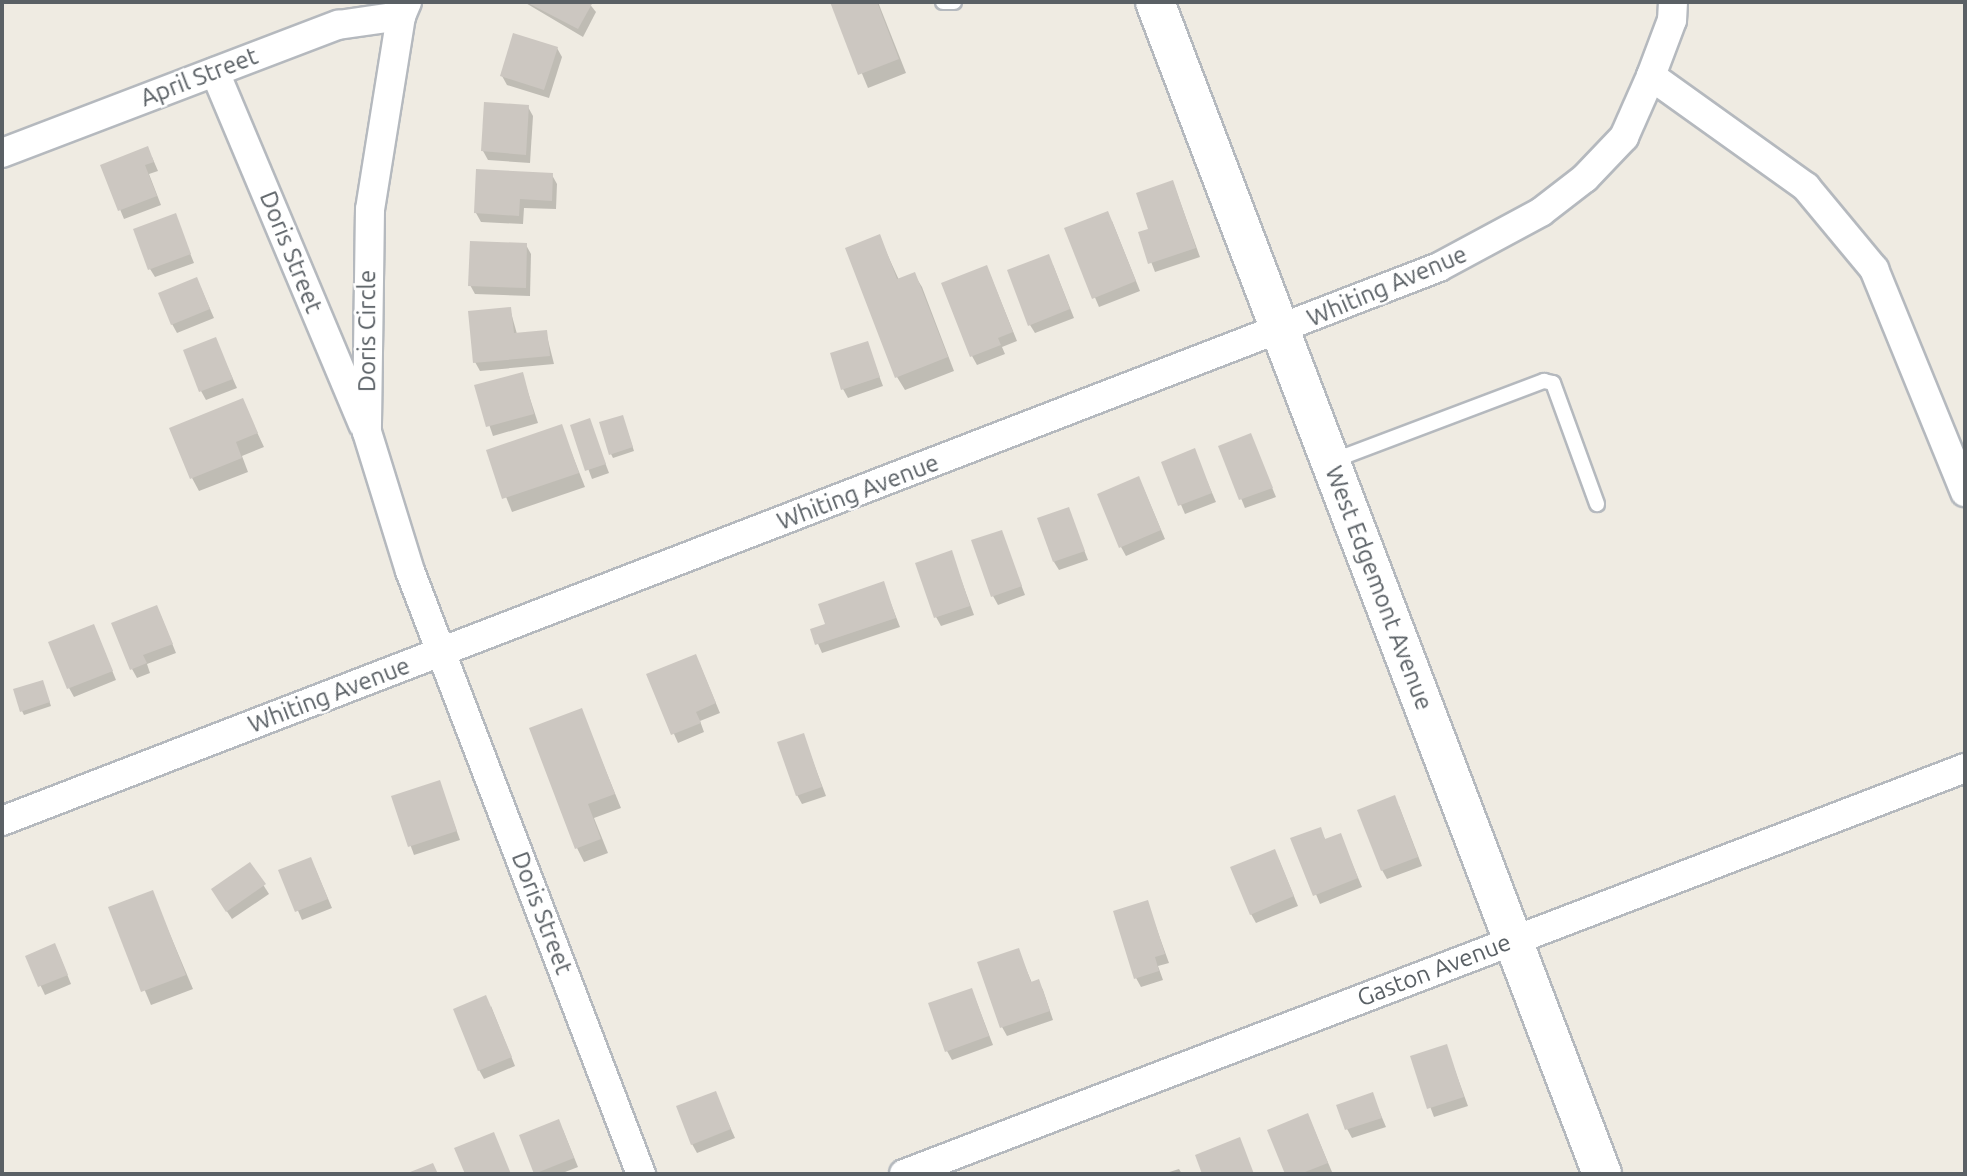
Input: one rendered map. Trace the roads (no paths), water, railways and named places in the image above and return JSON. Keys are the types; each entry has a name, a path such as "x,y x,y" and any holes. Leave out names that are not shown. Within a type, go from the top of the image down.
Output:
{"street":[{"name":"West Edgemont Avenue","path":"1155,2 1602,1174"},
{"name":"Whiting Avenue","path":"2,821 1280,331 1440,267 1541,212 1585,178 1624,137 1672,20 1673,2"},
{"name":"April Street","path":"2,153 338,24 404,9"},
{"name":"Doris Circle","path":"404,9 370,209 367,432 440,652"},
{"name":"Doris Street","path":"215,72 367,432"},
{"path":"1651,76 1806,187 1874,269 1965,492"},
{"name":"Doris Street","path":"440,652 641,1174"},
{"name":"Gaston Avenue","path":"904,1174 1965,768"}],"lane":[{"path":"943,2 954,2"},
{"path":"1330,462 1544,381 1553,383 1597,504"}]}
